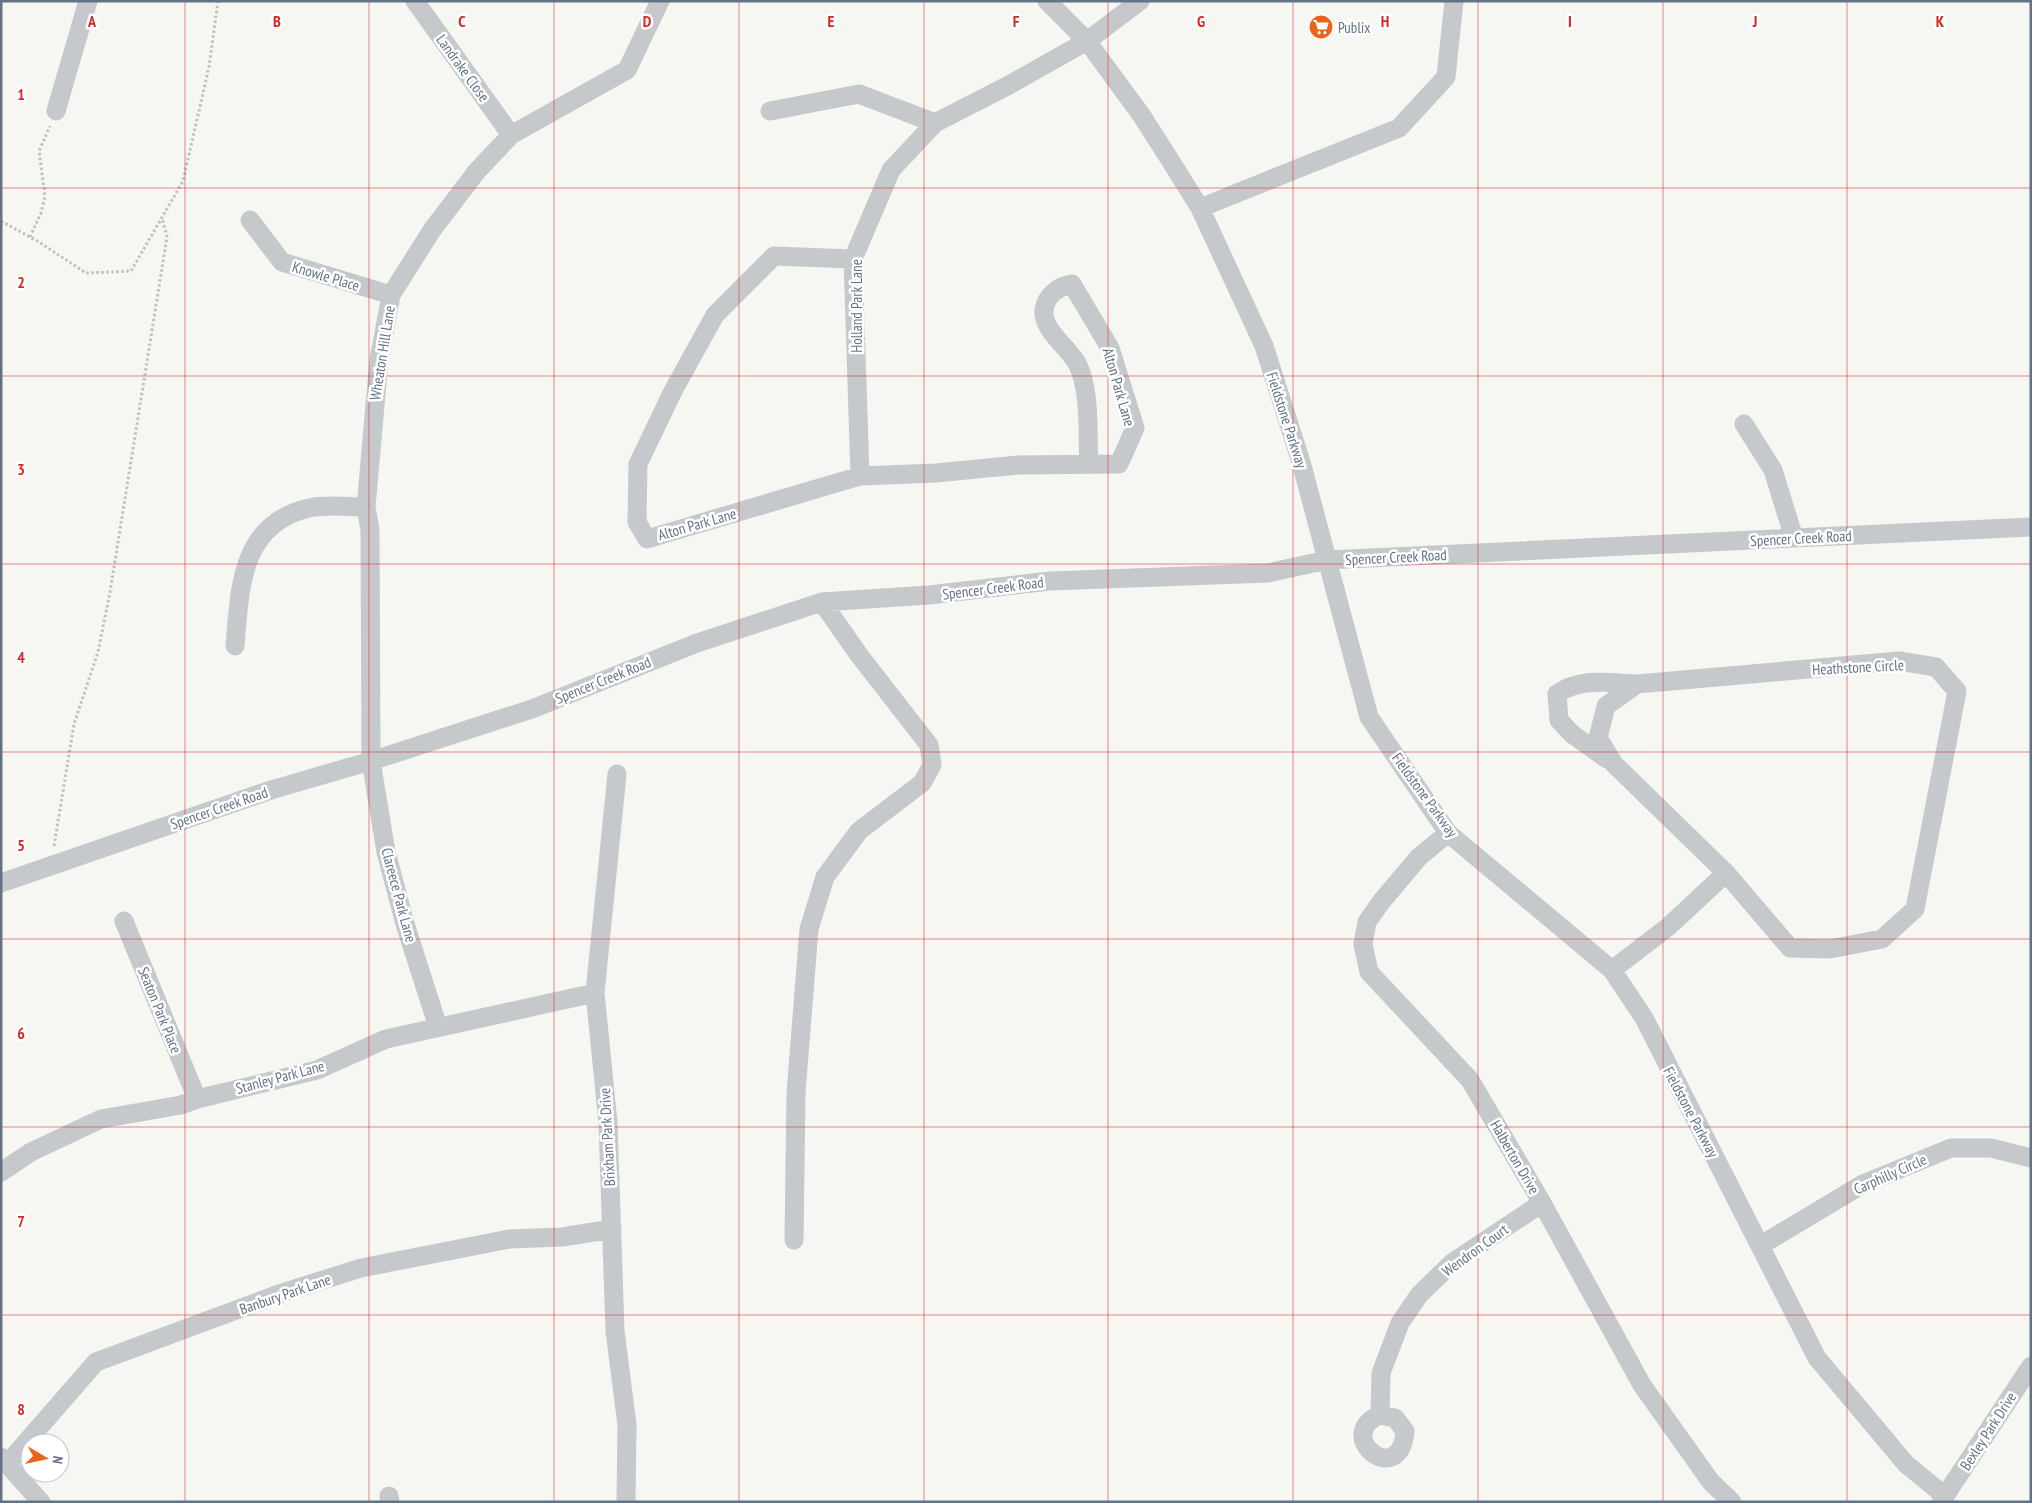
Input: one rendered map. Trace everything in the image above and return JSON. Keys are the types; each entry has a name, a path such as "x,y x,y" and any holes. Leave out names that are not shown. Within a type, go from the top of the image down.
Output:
{"street":[{"path":"56,111 88,1"},
{"name":"Landrake Close","path":"415,1 511,135"},
{"name":"Wheaton Hill Lane","path":"371,761 370,530 366,507 379,360 391,295 432,230 477,171 511,135 627,70 660,1"},
{"name":"Fieldstone Parkway","path":"1047,1 1087,41 1142,116 1200,208 1264,346 1301,462 1369,717 1448,833 1612,970 1644,1018 1817,1358 1906,1464 1943,1499"},
{"name":"Fieldstone Parkway","path":"1066,1 1074,27"},
{"name":"Holland Park Lane","path":"860,476 853,259 891,170 935,123 1010,85 1087,41 1140,1"},
{"path":"1200,208 1399,128 1446,77 1454,1"},
{"path":"770,112 860,94 935,123"},
{"name":"Knowle Place","path":"250,220 282,262 324,277 391,295"},
{"name":"Alton Park Lane","path":"853,259 774,256 715,315 673,391 638,464 637,522 647,538 860,476 936,473 1018,466 1119,464 1135,428 1110,348 1072,284 1060,286 1050,297 1044,310 1046,321 1072,354 1082,380 1089,464"},
{"path":"1744,424 1773,470 1794,538"},
{"path":"235,646 240,591 254,546 277,520 310,508 366,507"},
{"name":"Spencer Creek Road","path":"1,883 271,790 371,761 532,709 697,643 822,602 929,595 1050,580 1268,573 1327,560 2031,527"},
{"path":"794,1240 796,1093 809,929 825,877 859,831 922,783 932,765 929,745 859,654 822,602"},
{"name":"Heathstone Circle","path":"1899,662 1936,667 1957,691 1915,910 1882,939 1830,948 1790,948 1726,873 1614,764 1598,738 1606,706 1637,684 1899,662"},
{"path":"1614,764 1572,734 1559,720 1557,694 1568,686 1590,682 1637,684"},
{"name":"Clareece Park Lane","path":"371,761 386,852 405,924 438,1027"},
{"name":"Brixham Park Drive","path":"617,774 595,993 608,1123 615,1331 627,1424 626,1502"},
{"name":"Halberton Drive","path":"1448,833 1419,857 1381,902 1367,922 1363,944 1369,972 1470,1080 1542,1203 1642,1385 1711,1482 1732,1502"},
{"path":"1612,970 1668,927 1726,873"},
{"name":"Seaton Park Place","path":"124,921 197,1099"},
{"name":"Stanley Park Lane","path":"1,1172 31,1152 101,1119 181,1105 197,1099 318,1070 386,1039 595,993"},
{"name":"Carphilly Circle","path":"1761,1245 1863,1184 1951,1148 1991,1148 2031,1158"},
{"name":"Wendron Court","path":"1380,1416 1381,1374 1400,1323 1419,1295 1452,1263 1542,1203"},
{"name":"Banbury Park Lane","path":"5,1460 96,1362 282,1293 361,1268 510,1239 562,1237 612,1228"},
{"name":"Bexley Park Drive","path":"1943,1499 2031,1366"},
{"path":"5,1460 41,1502"}],"path":[{"path":"1,221 86,273 132,271 183,182 209,67 218,1"},
{"path":"30,237 41,214 45,196 40,151 56,111"},
{"path":"51,867 74,724 98,652 110,592 167,237 162,218"}],"place":[{"name":"Publix","path":"1321,27"}]}
